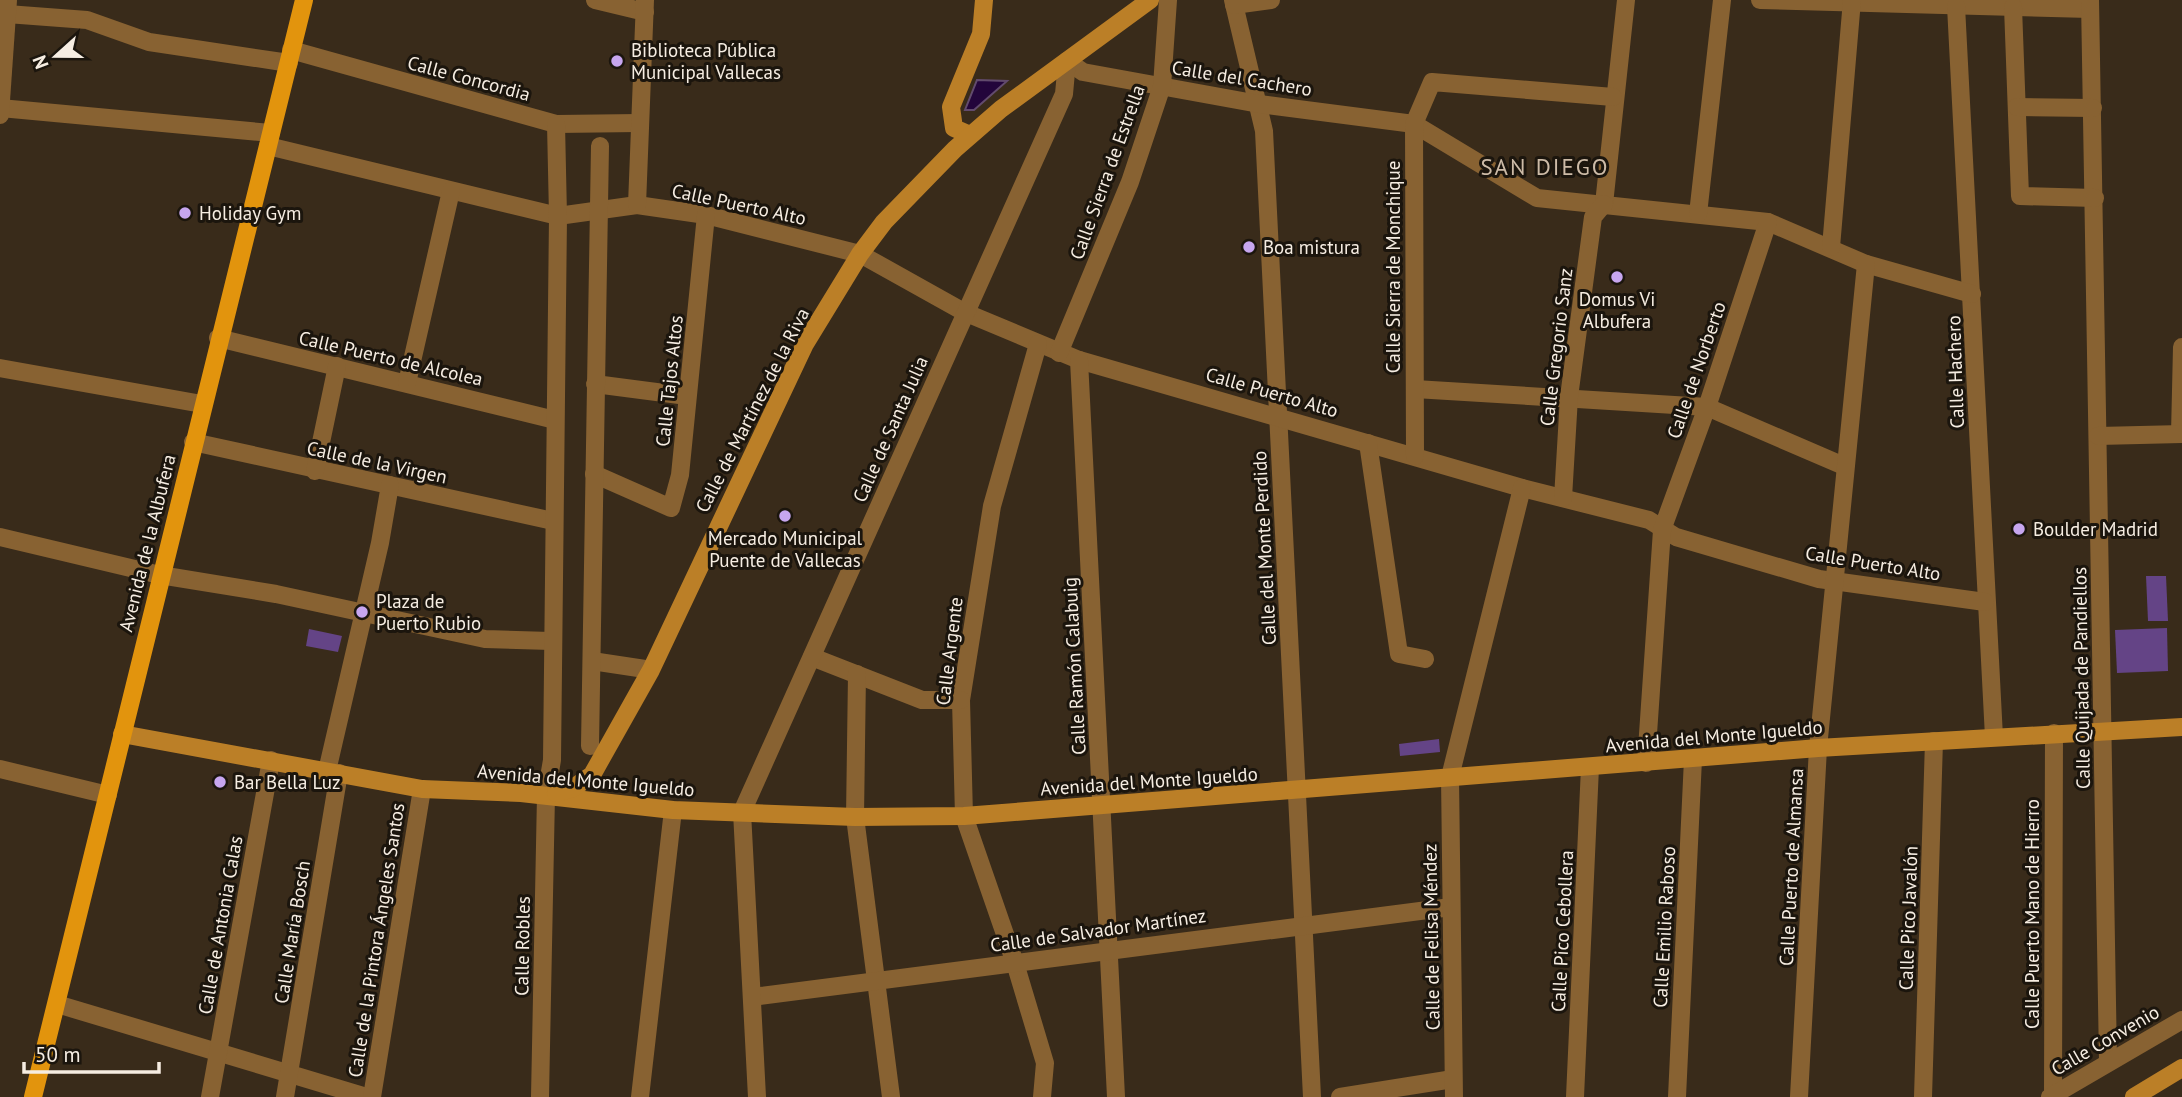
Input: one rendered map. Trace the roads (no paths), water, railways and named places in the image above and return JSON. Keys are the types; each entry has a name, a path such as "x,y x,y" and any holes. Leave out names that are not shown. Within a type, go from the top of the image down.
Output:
{"main road":[{"name":"Avenida de la Albufera","path":"33,1097 303,0"}],"street":[{"path":"595,0 645,6 637,205"},
{"path":"970,135 954,128 951,115 981,34 984,0"},
{"name":"Calle de Martínez de la Riva","path":"546,795 573,788 592,775 651,670 805,344 860,254 884,222 970,135 1037,81 1150,0"},
{"name":"Calle Sierra de Estrella","path":"1059,352 1130,182 1162,86 1168,0"},
{"path":"1234,2 1271,0"},
{"path":"1604,204 1613,97 1626,0"},
{"path":"1698,214 1721,0"},
{"path":"1760,0 2013,7 2090,5"},
{"path":"1831,247 1852,1"},
{"name":"Calle del Monte Perdido","path":"1234,2 1264,131 1312,1097"},
{"name":"Calle Quijada de Pandiellos","path":"2090,5 2108,1061"},
{"name":"Calle Hachero","path":"1956,6 1994,737"},
{"name":"Calle Concordia","path":"8,7 87,20 149,42 290,56 556,124 639,123"},
{"path":"0,115 8,7"},
{"path":"2013,7 2020,197 2095,198"},
{"name":"Calle del Cachero","path":"1068,61 1083,72 1259,104 1414,124"},
{"name":"Calle de Santa Julia","path":"741,812 1064,94 1068,61"},
{"name":"Calle Sierra de Monchique","path":"1415,456 1414,124 1432,82 1613,97"},
{"path":"2017,107 2093,108"},
{"name":"Calle Puerto Alto","path":"0,108 269,139 451,191 558,216 637,205 706,215 860,254 964,312 1079,359 1522,488 1649,520 1661,530 1819,579 1985,602"},
{"name":"Calle Robles","path":"540,1097 546,795 551,773 558,216 556,124"},
{"path":"1414,124 1537,198 1768,222 1866,264 1972,294"},
{"path":"590,746 600,146"},
{"path":"407,383 451,191"},
{"name":"Calle Gregorio Sanz","path":"1563,498 1569,397 1592,217 1604,204"},
{"name":"Calle Tajos Altos","path":"594,474 671,508 680,475 706,215"},
{"name":"Calle de Norberto","path":"1646,763 1661,530 1707,407 1768,222"},
{"name":"Calle Puerto de Almansa","path":"1799,1097 1818,748 1866,264"},
{"name":"Calle Puerto de Alcolea","path":"218,338 555,420"},
{"name":"Calle Argente","path":"1038,344 992,506 961,700 964,816 1015,963 1045,1063 1042,1097"},
{"path":"2098,436 2181,434 2182,347"},
{"name":"Calle Ramón Calabuig","path":"1079,359 1116,1097"},
{"path":"315,471 337,366"},
{"path":"0,368 202,404"},
{"path":"596,384 687,396"},
{"path":"1415,389 1707,407 1844,466"},
{"name":"Calle de la Virgen","path":"193,442 315,471 553,521"},
{"path":"1368,443 1399,654 1425,659"},
{"path":"363,612 390,485"},
{"name":"Calle de Felisa Méndez","path":"1454,1097 1450,778 1522,488"},
{"path":"0,537 160,575 276,594 485,639 551,642"},
{"name":"Calle María Bosch","path":"285,1097 346,680 363,612"},
{"path":"812,657 922,700 961,700"},
{"path":"592,661 645,669"},
{"path":"858,674 855,817 891,1097"},
{"name":"Avenida del Monte Igueldo","path":"122,734 422,789 546,795 673,810 855,817 964,816 1297,792 1818,748 2182,727"},
{"name":"Calle Puerto Mano de Hierro","path":"2052,1096 2054,733"},
{"name":"Calle Pico Javalón","path":"1923,1097 1934,741"},
{"name":"Calle Emilio Raboso","path":"1677,1097 1693,759"},
{"name":"Calle de Antonia Calas","path":"210,1097 271,760"},
{"name":"Calle Pico Cebollera","path":"1575,1097 1590,767"},
{"path":"0,769 108,795"},
{"name":"Calle de la Pintora Ángeles Santos","path":"362,1096 422,789"},
{"path":"640,1097 673,810"},
{"path":"741,812 757,1097"},
{"name":"Calle de Salvador Martínez","path":"752,997 1305,923 1451,907"},
{"path":"57,1004 362,1096"},
{"name":"Calle Convenio","path":"2052,1096 2182,1020"},
{"path":"2134,1097 2182,1068"},
{"path":"1340,1097 1453,1079"}],"place":[{"name":"Biblioteca Pública Municipal Vallecas","path":"617,61"},
{"name":"Holiday Gym","path":"185,213"},
{"name":"Boa mistura","path":"1249,247"},
{"name":"Domus Vi Albufera","path":"1617,277"},
{"name":"Mercado Municipal Puente de Vallecas","path":"785,516"},
{"name":"Boulder Madrid","path":"2019,529"},
{"name":"Plaza de Puerto Rubio","path":"362,612"},
{"name":"Bar Bella Luz","path":"220,782"}],"district":[{"name":"SAN DIEGO","path":"1545,167"}]}
